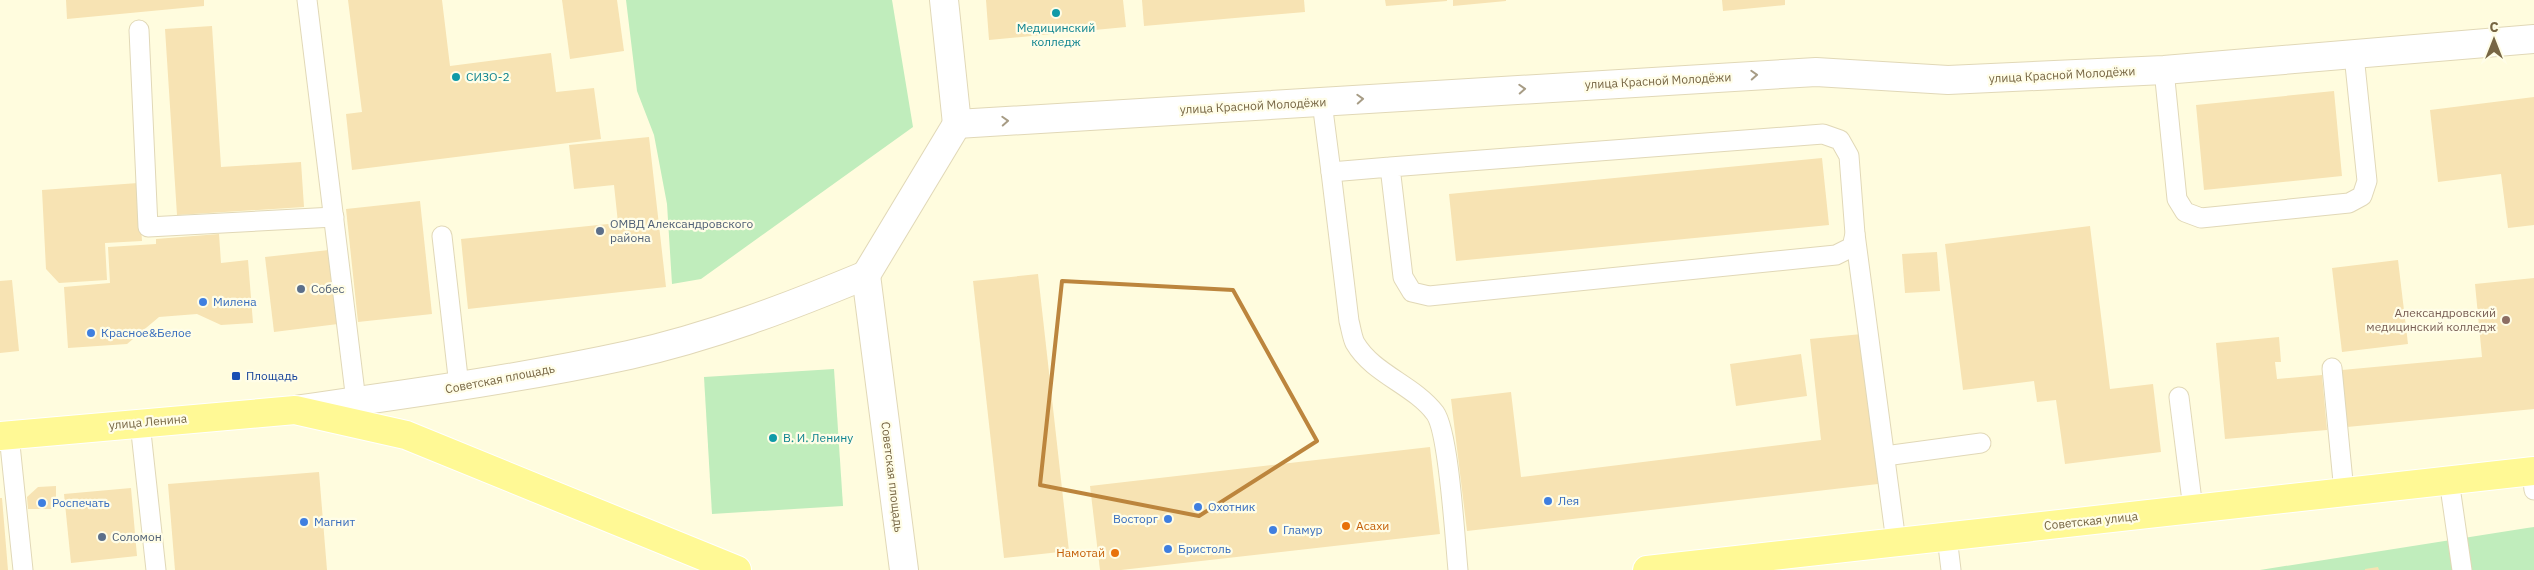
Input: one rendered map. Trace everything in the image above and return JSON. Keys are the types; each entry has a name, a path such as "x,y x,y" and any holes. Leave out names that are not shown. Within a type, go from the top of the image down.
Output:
{"main road":[{"name":"улица Ленина","path":"4,435 295,410"},
{"path":"295,410 406,435 737,570"},
{"name":"Советская улица","path":"1647,570 2449,480 2533,477"}],"street":[{"path":"866,275 957,124 944,0"},
{"name":"улица Красной Молодёжи","path":"957,124 1816,72 1948,80 2164,70 2534,39"},
{"name":"Советская площадь","path":"295,410 459,386 629,355 782,310 866,275 904,570"}],"lane":[{"path":"307,0 356,401"},
{"path":"139,30 148,227 334,217"},
{"path":"2164,70 2177,199 2185,212 2201,218 2349,203 2362,196 2367,181 2354,55"},
{"path":"1322,102 1349,321 1354,343 1372,362 1425,402 1436,414 1444,436 1458,570"},
{"path":"1331,172 1823,134 1840,140 1849,156 1854,234 1896,542"},
{"path":"1390,167 1403,277 1412,292 1428,296 1836,255 1852,247 1854,234"},
{"path":"442,236 459,386"},
{"path":"2332,368 2344,492"},
{"path":"2179,397 2193,509"},
{"path":"140,423 156,570"},
{"path":"4,435 23,570"},
{"path":"1884,456 1981,443"},
{"path":"2449,480 2462,570"},
{"path":"1947,537 1951,570"}],"highlighted area":[{"path":"1062,281 1233,290 1317,441 1199,516 1040,485"}],"green space":[{"path":"626,0 892,0 913,127 701,279 672,284 667,204 654,135 637,91"},
{"path":"834,369 843,506 712,514 704,377"},
{"path":"2534,527 2534,570 2260,570 2527,528"}],"building":[{"path":"66,0 204,0 204,6 67,19"},
{"name":"СИЗО-2","path":"348,0 442,0 450,66 551,53 556,92 594,88 601,139 352,170 346,114 362,112"},
{"path":"562,0 617,0 624,51 570,59"},
{"name":"Медицинский колледж","path":"986,0 1123,0 1126,27 989,40"},
{"path":"1142,0 1304,0 1305,12 1144,26"},
{"path":"1385,0 1447,0 1447,1 1386,6"},
{"path":"1453,0 1506,0 1506,1 1453,6"},
{"path":"1722,0 1785,0 1785,5 1723,11"},
{"path":"212,26 221,167 301,162 304,207 177,215 165,29"},
{"path":"2334,91 2342,176 2204,190 2196,105"},
{"path":"2534,97 2534,225 2508,228 2501,174 2438,182 2430,110"},
{"name":"ОМВД Александровского района","path":"649,137 666,287 468,309 461,239 618,223 614,185 574,189 569,145"},
{"path":"1822,158 1829,225 1456,261 1449,194"},
{"path":"138,183 142,241 105,243 107,280 59,283 46,269 42,190"},
{"path":"420,201 432,314 358,322 346,209"},
{"path":"2090,226 2110,389 2153,384 2161,452 2065,464 2056,400 2037,402 2034,381 1963,390 1945,244"},
{"path":"219,234 221,263 248,260 253,323 221,325 197,314 159,317 127,344 68,348 64,287 110,283 108,247 156,244 156,239"},
{"name":"Собес","path":"329,250 338,324 274,332 265,257"},
{"path":"1937,252 1940,291 1905,293 1902,254"},
{"path":"2398,260 2408,344 2342,352 2332,268"},
{"path":"1038,274 1069,551 1004,558 973,281"},
{"name":"Александровский медицинский колледж","path":"2534,278 2534,409 2347,427 2342,370 2482,357 2475,284"},
{"path":"12,280 19,351 0,353 0,281"},
{"path":"1862,334 1878,484 1467,531 1451,399 1511,392 1521,477 1821,440 1810,339"},
{"path":"2279,337 2281,362 2275,362 2277,379 2322,375 2327,430 2225,439 2216,343"},
{"path":"1801,354 1807,396 1736,406 1730,364"},
{"path":"1430,447 1440,534 1121,570 1100,570 1090,486"},
{"path":"319,472 327,570 175,570 168,484"},
{"name":"Роспечать","path":"56,486 56,509 28,509 27,497 38,487"},
{"path":"131,488 137,556 71,563 64,494"},
{"path":"0,498 2,498 8,570 0,570"},
{"path":"2378,567 2379,570 2365,570 2365,569"}],"place":[{"name":"Медицинский колледж","path":"1056,13"},
{"name":"СИЗО-2","path":"456,77"},
{"name":"ОМВД Александровского района","path":"600,231"},
{"name":"Собес","path":"301,289"},
{"name":"Милена","path":"203,302"},
{"name":"Александровский медицинский колледж","path":"2506,320"},
{"name":"Красное&Белое","path":"91,333"},
{"name":"Площадь","path":"236,376"},
{"name":"В. И. Ленину","path":"773,438"},
{"name":"Лея","path":"1548,501"},
{"name":"Роспечать","path":"42,503"},
{"name":"Охотник","path":"1198,507"},
{"name":"Восторг","path":"1168,519"},
{"name":"Магнит","path":"304,522"},
{"name":"Асахи","path":"1346,526"},
{"name":"Гламур","path":"1273,530"},
{"name":"Соломон","path":"102,537"},
{"name":"Бристоль","path":"1168,549"},
{"name":"Намотай","path":"1115,553"}]}
